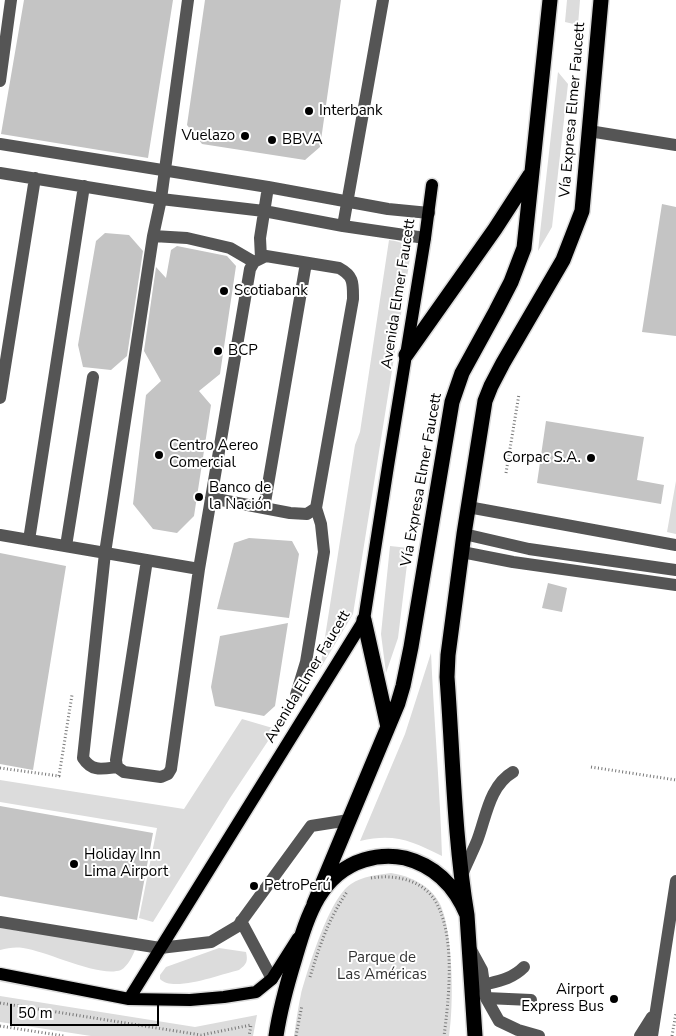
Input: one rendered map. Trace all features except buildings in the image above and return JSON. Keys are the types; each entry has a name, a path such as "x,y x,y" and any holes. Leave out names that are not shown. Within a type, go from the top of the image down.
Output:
{"highway":[{"name":"Vía Expresa Elmer Faucett","path":"314,904 388,727 403,686 412,647 452,402 462,373 504,296 524,248 550,0"},
{"name":"Vía Expresa Elmer Faucett","path":"478,1034 467,915 454,810 447,677 448,655 464,534 485,402 491,386 563,260 582,211 601,0"},
{"path":"406,355 495,229 532,171"},
{"path":"364,620 388,727"},
{"path":"276,1036 281,1006 304,927 314,904 331,879 343,870 356,862 386,856 416,861 430,868 453,888 467,915"}],"main road":[{"name":"Avenida Elmer Faucett","path":"129,998 364,620 432,185"},
{"path":"0,974 129,998 190,1000 224,997 256,992 272,979 304,927"}],"lane":[{"path":"0,81 11,0"},
{"path":"188,0 161,199 153,236 105,552 84,758 88,765 100,769 117,767 124,772 161,778 172,769 199,569 250,269 258,260 266,256 339,268 347,272 353,282 352,299 316,508 321,524 324,552 306,662 296,695"},
{"path":"343,226 383,0"},
{"path":"589,131 676,145"},
{"path":"0,144 268,187 388,209 428,213"},
{"path":"0,173 161,199 264,211 343,226 425,238"},
{"path":"0,398 35,178"},
{"path":"28,540 84,186"},
{"path":"258,260 268,187"},
{"path":"153,236 187,238 230,248 258,260"},
{"path":"264,508 306,263"},
{"path":"66,546 93,377"},
{"path":"211,498 307,514 316,508"},
{"path":"468,507 676,545"},
{"path":"464,534 529,549 676,570"},
{"path":"0,535 199,569"},
{"path":"462,552 514,562 676,585"},
{"path":"117,767 116,760 147,560"},
{"path":"461,878 478,839 496,789 504,777 513,772"},
{"path":"0,922 160,948 211,942 238,926 311,826 349,820"},
{"path":"652,1036 676,882"},
{"path":"241,921 272,979"},
{"path":"469,945 482,970 486,998 499,1021 518,1030 539,1036"},
{"path":"483,985 508,979 518,974 524,967"},
{"path":"486,998 532,1000"},
{"path":"640,1036 655,1013"}],"path":[{"path":"506,473 519,394"},
{"path":"591,767 676,780"},
{"path":"0,768 59,776"},
{"path":"368,878 392,876 405,878 421,887 438,905 447,935 447,1014 444,1036"},
{"path":"310,977 322,939 337,906 348,890"},
{"path":"0,1003 201,1035 251,1025 249,1036"},
{"path":"296,1036 302,1004"},
{"path":"672,1036 676,1013"},
{"path":"0,1026 64,1036"}],"green space":[{"path":"567,0 580,0 578,25 565,22"},
{"path":"558,72 568,84 552,227 538,251"},
{"path":"389,240 404,244 410,258 353,614 320,669 355,445 360,432"},
{"path":"676,481 676,534 667,532"},
{"path":"390,546 409,548 398,638 386,673 381,634"},
{"path":"431,653 442,856 421,846 393,838 360,841 405,734"},
{"path":"242,719 276,729 230,798 153,922 139,918 157,828 0,802 0,780 184,809"},
{"name":"Parque de Las Américas","path":"391,873 420,883 432,893 441,906 450,951 452,1006 449,1036 294,1036 301,994 309,968 320,935 335,904 343,892 356,881 370,876"},
{"path":"0,928 136,948 128,963 121,970 100,970 23,948 0,950"},
{"path":"219,948 246,952 247,960 245,964 239,970 198,981 175,984 166,983 160,979 160,975 166,967"},
{"path":"0,996 195,1027 257,1015 253,1036 91,1036 0,1022"}],"place":[{"name":"Interbank","path":"309,111"},
{"name":"Vuelazo","path":"245,136"},
{"name":"BBVA","path":"272,140"},
{"name":"Scotiabank","path":"224,291"},
{"name":"BCP","path":"218,351"},
{"name":"Centro Aereo Comercial","path":"159,455"},
{"name":"Corpac S.A.","path":"591,458"},
{"name":"Banco de la Nación","path":"199,497"},
{"name":"Holiday Inn Lima Airport","path":"74,864"},
{"name":"PetroPerú","path":"254,886"},
{"name":"Airport Express Bus","path":"614,999"}]}
